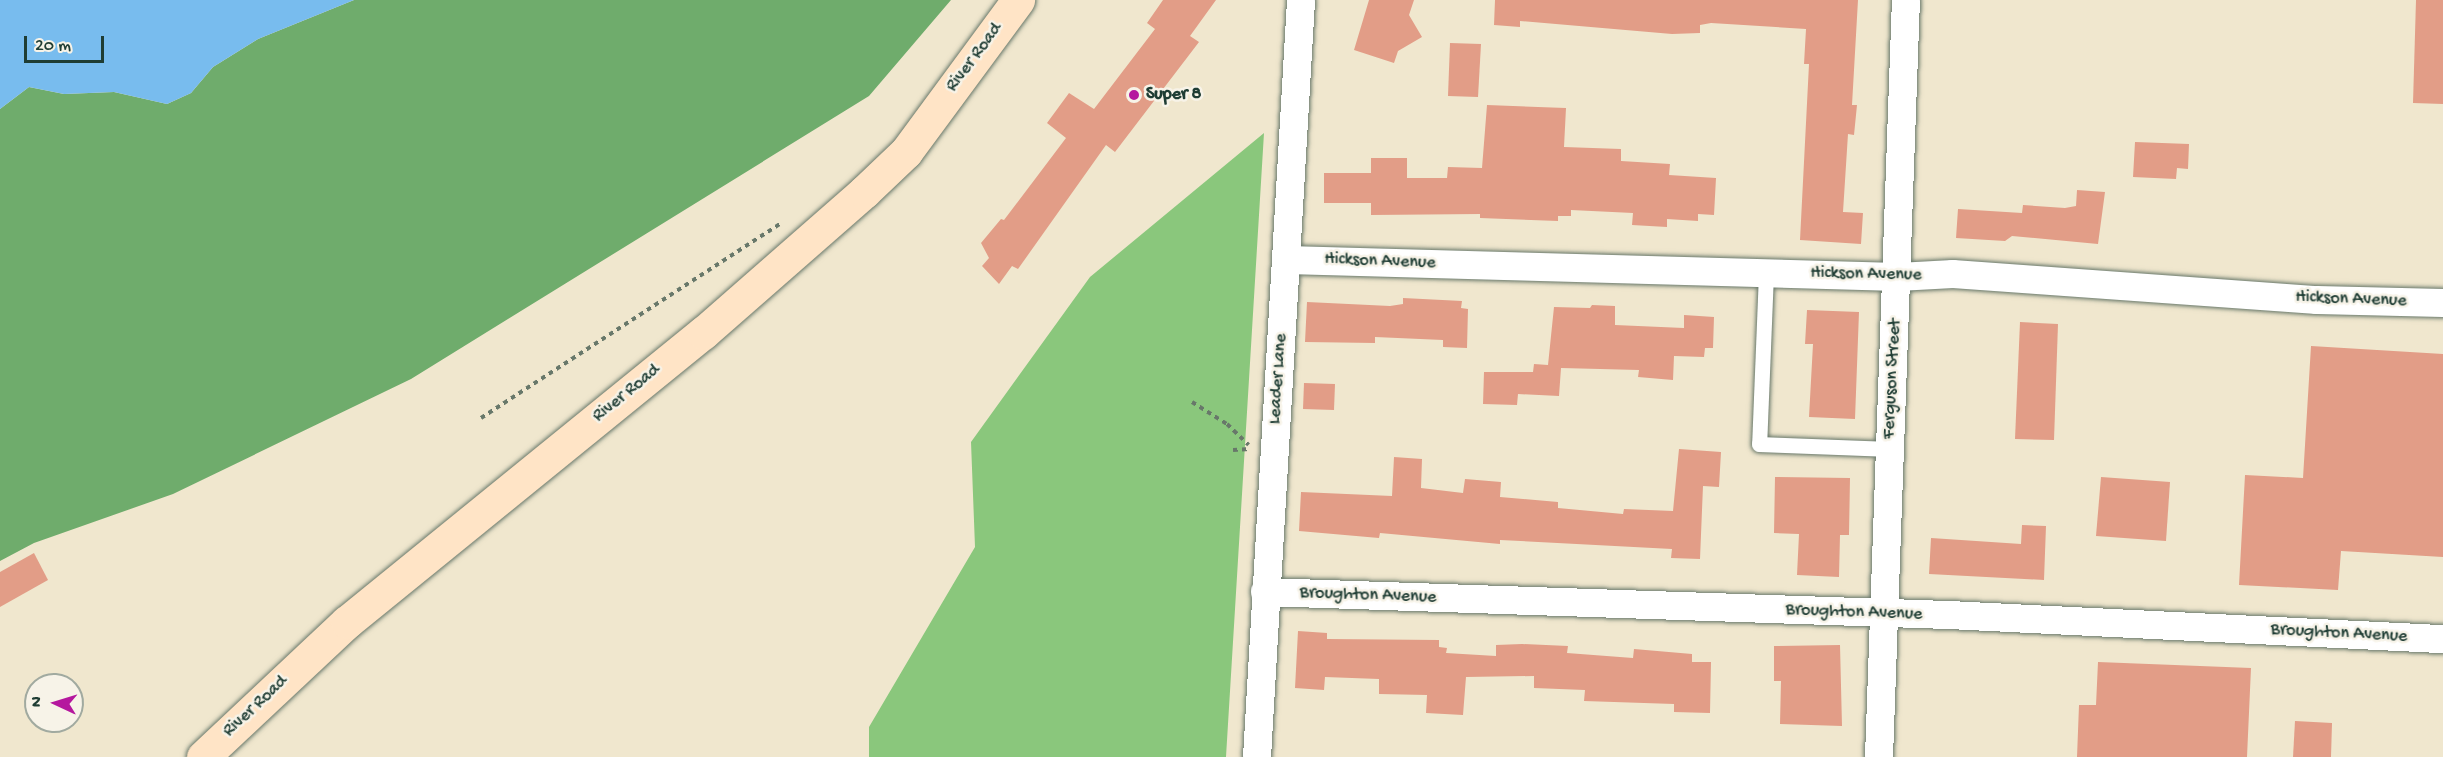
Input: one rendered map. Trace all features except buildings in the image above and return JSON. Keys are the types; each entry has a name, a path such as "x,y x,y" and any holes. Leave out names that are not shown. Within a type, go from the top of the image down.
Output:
{"main road":[{"name":"River Road","path":"203,757 347,622 703,333 864,192 906,152 1018,0"}],"street":[{"name":"Leader Lane","path":"1257,757 1301,0"},
{"name":"Ferguson Street","path":"1879,757 1898,277 1906,0"},
{"name":"Hickson Avenue","path":"1287,260 1898,277 1953,274 2317,300 2443,303"},
{"name":"Broughton Avenue","path":"1265,592 1883,614 2443,639"}],"lane":[{"path":"1766,273 1759,444 1890,449"}],"path":[{"path":"481,418 785,220"},
{"path":"1192,402 1227,424 1253,449"}],"green space":[{"path":"354,0 951,0 869,96 411,379 173,494 34,543 0,561 0,109 29,87 64,94 114,92 167,104 191,93 213,67 258,39"},
{"path":"1264,133 1226,757 869,757 869,727 975,547 971,442 1090,277"}],"water":[{"path":"0,0 354,0 258,39 213,67 191,93 167,104 114,92 64,94 29,87 0,109"}],"place":[{"name":"Super 8","path":"1134,95"}]}
